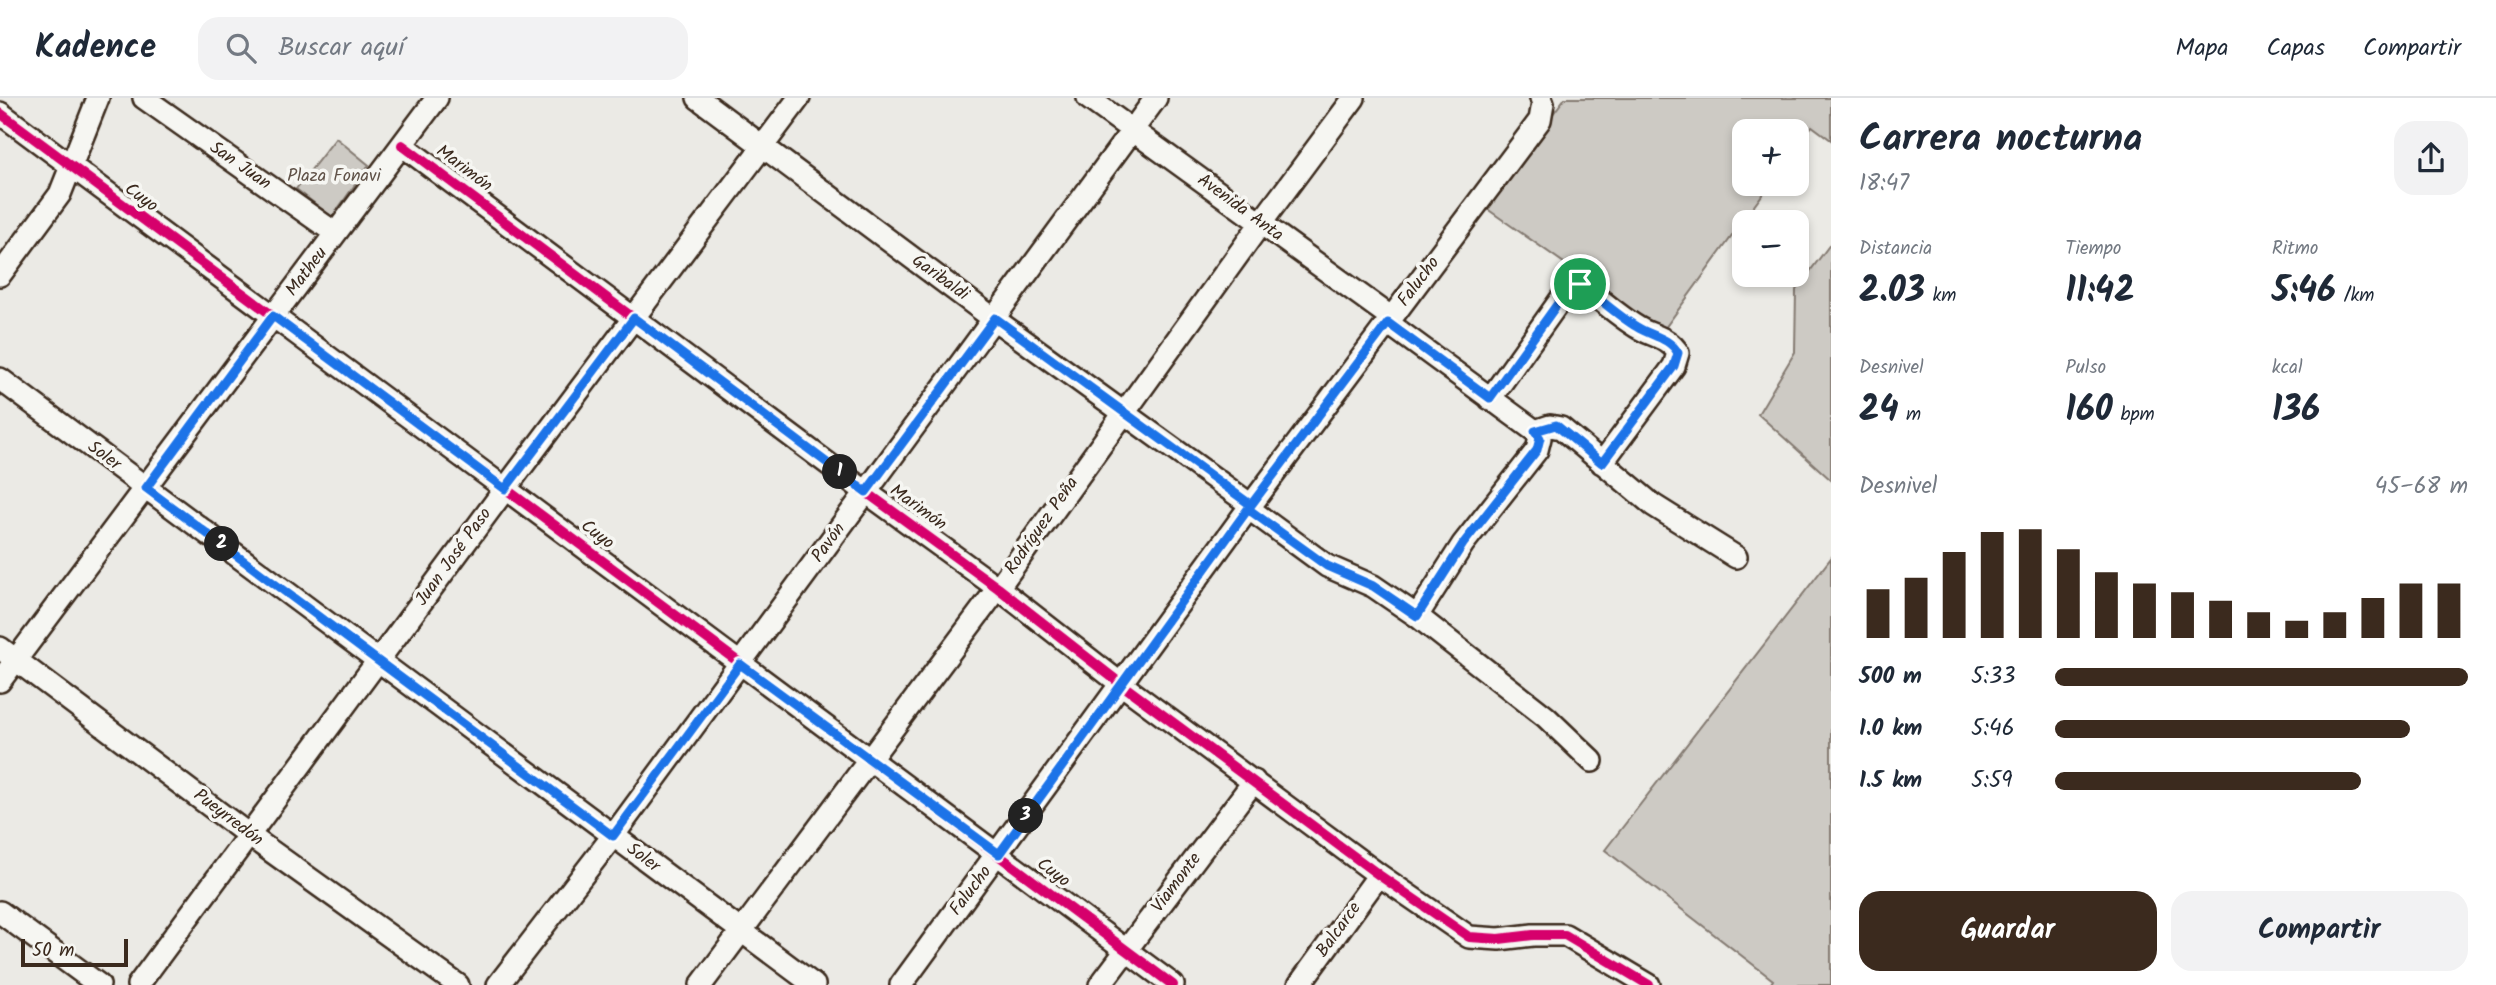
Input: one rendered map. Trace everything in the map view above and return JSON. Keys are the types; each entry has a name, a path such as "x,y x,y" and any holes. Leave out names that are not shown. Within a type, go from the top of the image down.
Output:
{"street":[{"path":"0,275 60,194 98,98"},
{"name":"San Juan","path":"144,98 335,233"},
{"name":"Matheu","path":"0,681 8,654 146,488 437,98"},
{"name":"Garibaldi","path":"698,98 1327,566 1373,586 1417,616 1546,717 1592,761"},
{"name":"Juan José Paso","path":"138,985 505,489 799,98"},
{"name":"Avenida Anta","path":"1088,98 1261,223 1535,431"},
{"name":"Pavón","path":"498,985 613,836 1156,98"},
{"name":"Rodríguez Peña","path":"701,985 998,588 1123,412 1354,98"},
{"name":"Falucho","path":"901,985 1250,507 1540,120 1543,103 1541,98"},
{"name":"Cuyo","path":"0,113 69,167 1173,985"},
{"name":"Marimón","path":"402,145 998,588 1121,684 1379,875 1469,937 1499,939 1565,935 1649,985"},
{"path":"1490,398 1571,285 1580,284 1638,328 1666,340 1678,353 1674,366 1602,463"},
{"name":"Soler","path":"0,379 814,985"},
{"path":"1417,616 1463,544 1537,450 1540,438 1535,431 1556,425 1653,505 1737,557"},
{"name":"Pueyrredón","path":"8,654 250,836 458,985"},
{"name":"Viamonte","path":"1100,985 1254,781"},
{"name":"Balcarce","path":"1299,985 1379,875"},
{"path":"0,912 99,985"}],"green space":[{"path":"1565,98 1831,98 1831,140 1812,126 1809,130 1809,119 1732,119 1732,196 1761,196 1751,210 1732,210 1732,236 1662,332 1483,206"},
{"name":"Plaza Fonavi","path":"336,138 369,165 332,217 296,189"},
{"path":"1831,243 1831,480 1758,414 1795,352 1796,290 1798,287 1809,287 1809,273"},
{"path":"1831,558 1831,985 1770,985 1773,980 1605,850"}],"cycle path":[{"path":"0,113 1173,985"},
{"path":"402,145 998,588 1121,684 1379,875 1469,937 1499,939 1565,935 1649,985"}],"route":[{"path":"1580,284 1638,328 1666,340 1678,353 1674,366 1602,463 1556,425 1535,431 1540,438 1537,450 1463,544 1417,616 1373,586 1327,566 1248,509 999,854 740,664 613,836 146,488 273,316 505,489 634,318 866,492 995,318 1251,505 1388,323 1490,398 1571,285 1580,284"}]}
